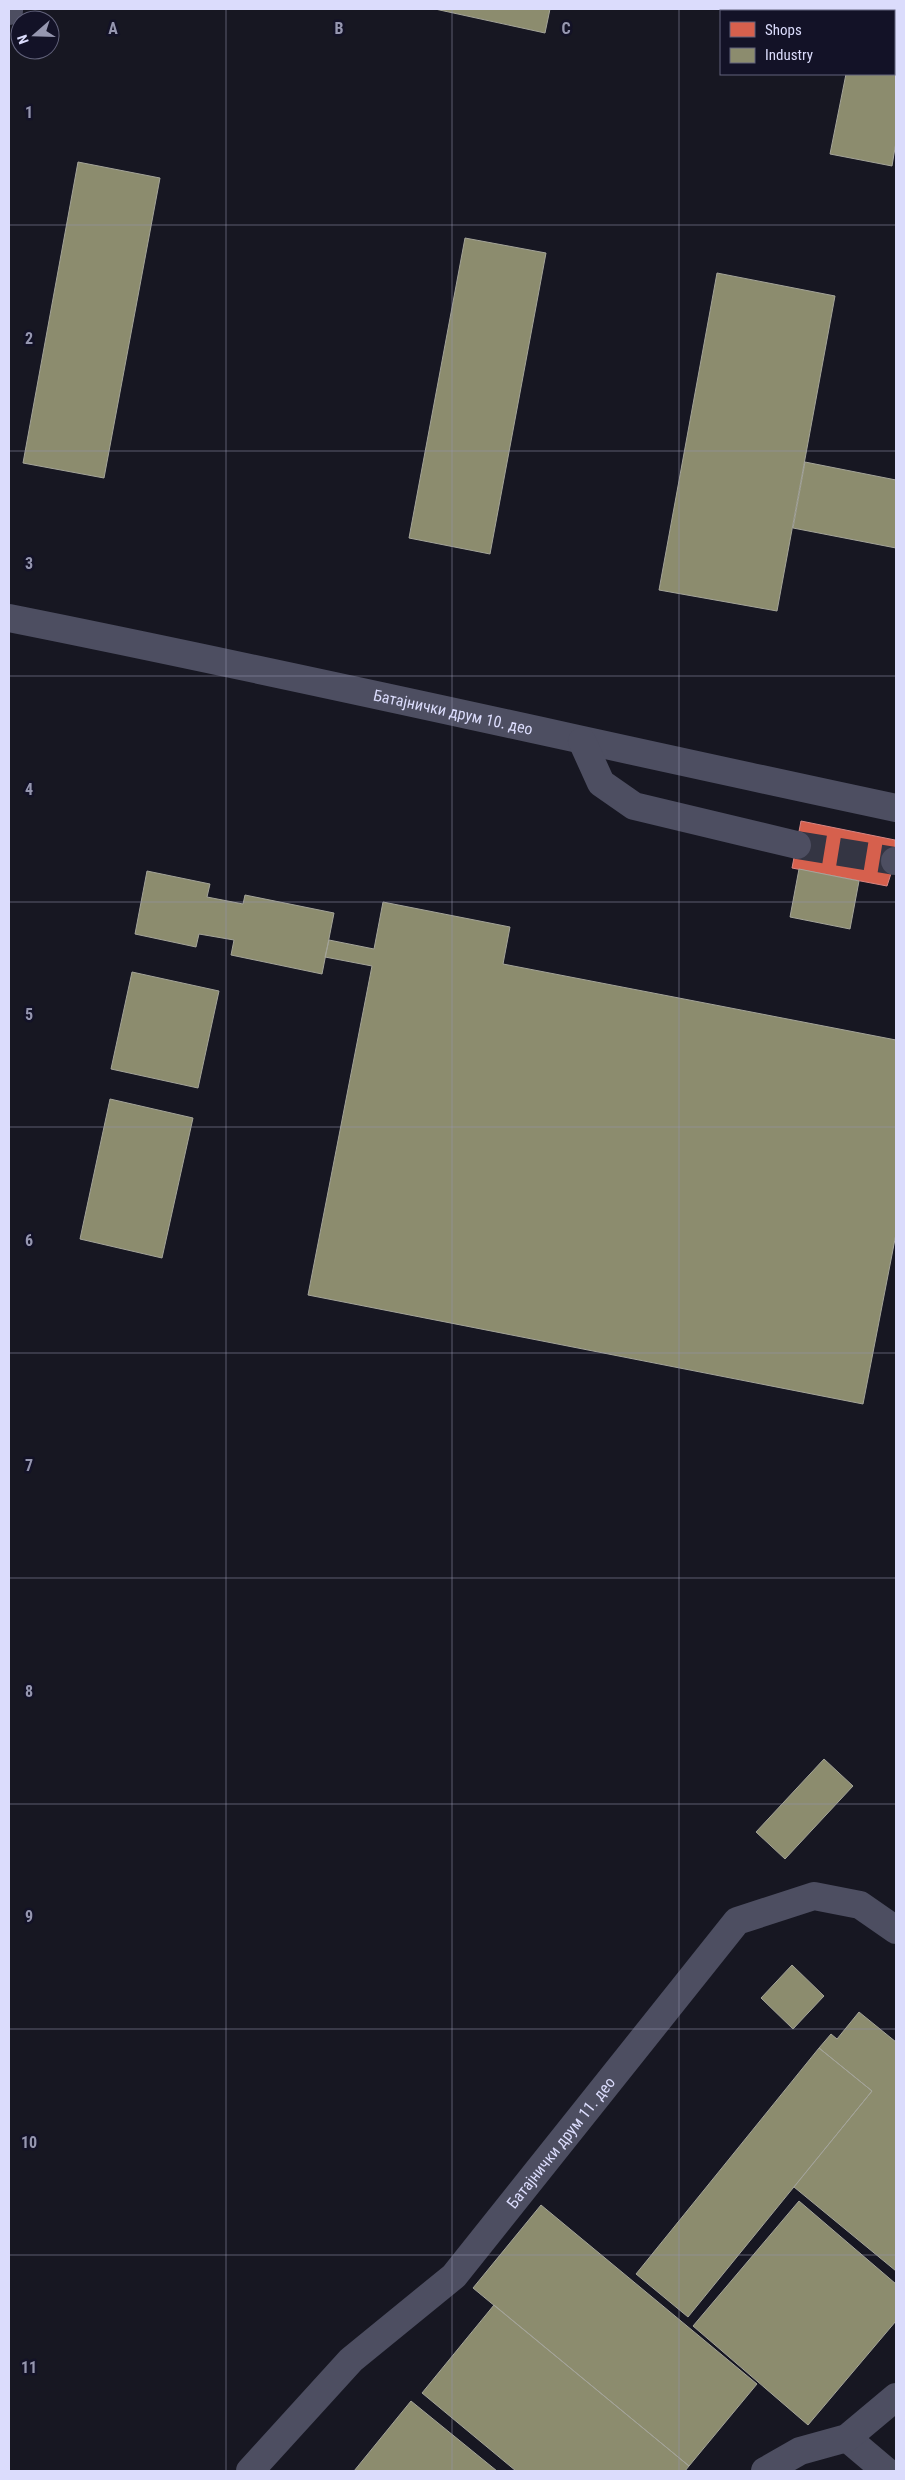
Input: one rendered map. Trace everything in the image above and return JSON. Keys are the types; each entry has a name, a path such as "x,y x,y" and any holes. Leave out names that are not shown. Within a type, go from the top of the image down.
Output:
{"street":[{"name":"Батајнички друм 10. део","path":"9,618 364,692 896,808"},
{"path":"582,741 602,783 634,806 797,845"},
{"name":"Батајнички друм 11. део","path":"250,2471 351,2360 454,2276 737,1921 814,1896 860,1906 896,1930"},
{"path":"765,2471 800,2451 847,2438 896,2397"},
{"path":"847,2438 886,2471"}],"building: Shops":[{"path":"801,821 895,840 895,861 887,886 792,868"}],"building: Industry":[{"path":"435,9 550,9 545,33"},
{"path":"896,9 896,142 892,166 830,154 846,75 895,75 895,10 858,10"},
{"path":"78,162 160,178 104,478 23,463"},
{"path":"465,238 546,253 490,554 409,538"},
{"path":"717,273 835,296 777,611 659,590"},
{"path":"805,462 896,480 896,548 793,528"},
{"path":"799,869 859,881 850,929 790,917"},
{"path":"147,871 210,884 207,897 243,904 245,895 334,913 322,974 231,955 234,940 199,934 196,947 135,934"},
{"path":"383,902 510,927 503,964 896,1040 896,1234 863,1404 308,1295 372,966 325,957 329,940 374,949"},
{"path":"132,972 219,991 198,1088 111,1069"},
{"path":"110,1099 193,1118 162,1258 80,1239"},
{"path":"824,1759 853,1786 785,1859 756,1832"},
{"path":"792,1965 824,1996 793,2029 761,1998"},
{"path":"859,2012 896,2042 896,2271 794,2187 872,2091 819,2048 831,2034 837,2039"},
{"path":"819,2048 872,2091 688,2317 636,2274"},
{"path":"799,2201 896,2284 896,2321 808,2425 693,2326"},
{"path":"541,2205 757,2384 689,2466 473,2288"},
{"path":"494,2305 689,2466 685,2471 516,2471 422,2393"},
{"path":"411,2401 497,2471 354,2471"}],"tunnel":[{"path":"797,845 895,861"}]}
